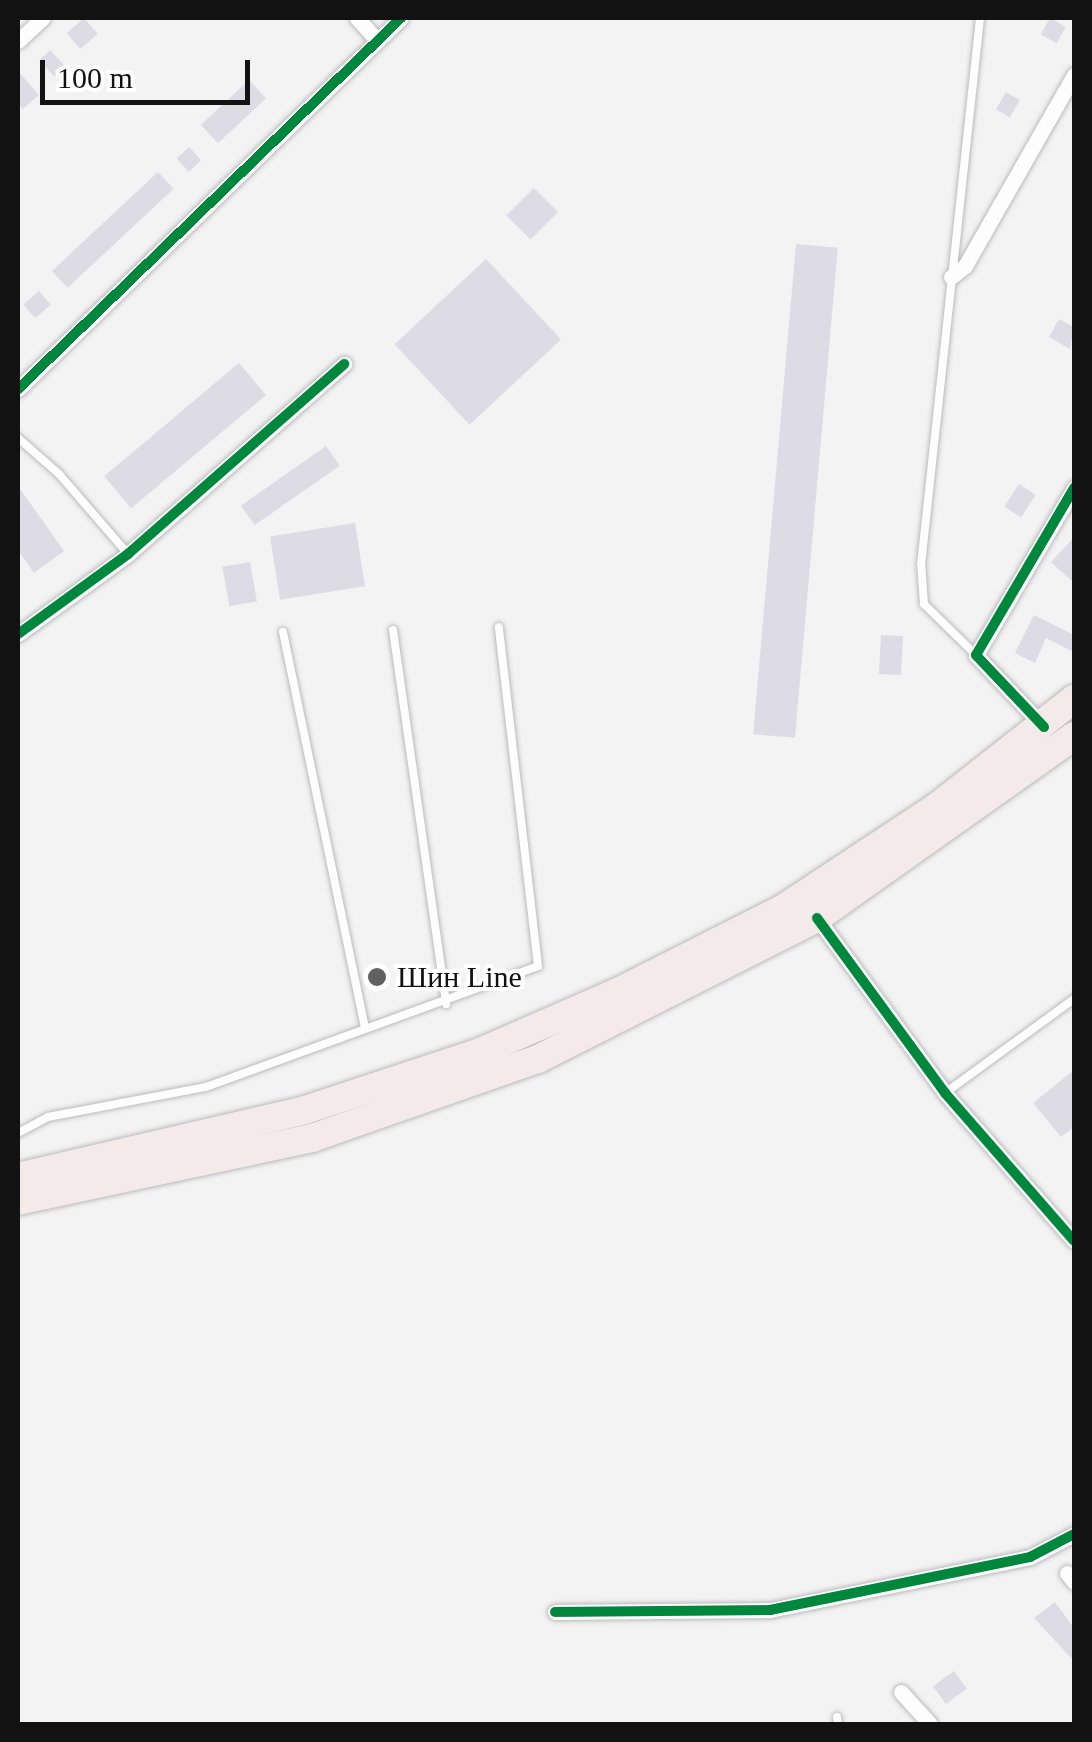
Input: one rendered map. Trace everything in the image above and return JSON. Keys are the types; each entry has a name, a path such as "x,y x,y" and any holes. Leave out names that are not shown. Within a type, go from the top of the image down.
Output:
{"highway":[{"path":"19,1192 305,1110 528,1033 784,908 1044,726 1074,699"},
{"path":"19,1192 312,1138 412,1106 630,1018 817,918 1074,736"}],"street":[{"path":"18,41 43,18"},
{"path":"357,18 377,40"},
{"path":"18,389 401,18"},
{"path":"951,277 966,266 1074,75"},
{"path":"18,634 128,554 344,364"},
{"path":"1044,726 976,655 1074,488"},
{"path":"817,918 945,1092 1074,1241"},
{"path":"554,1612 770,1610 1030,1557 1074,1534"},
{"path":"901,1692 930,1724"}],"lane":[{"path":"976,655 924,604 920,565 980,18"},
{"path":"18,438 59,474 128,554"},
{"path":"18,1133 48,1117 206,1087 531,971 540,955 499,627"},
{"path":"393,630 446,1004"},
{"path":"283,632 365,1028"},
{"path":"945,1092 1074,1000"}],"building":[{"path":"84,18 98,34 80,49 67,33"},
{"path":"1050,18 1066,27 1057,43 1041,35"},
{"path":"50,50 66,67 55,77 39,60"},
{"path":"18,71 39,95 23,109 18,103"},
{"path":"249,80 266,98 218,143 201,125"},
{"path":"1006,92 1020,100 1010,117 996,109"},
{"path":"189,147 201,160 189,172 177,159"},
{"path":"158,172 174,189 68,288 52,271"},
{"path":"534,188 558,212 530,240 506,216"},
{"path":"796,244 838,248 795,738 753,734"},
{"path":"486,259 561,339 470,425 395,344"},
{"path":"39,291 51,305 35,318 23,305"},
{"path":"1059,319 1074,327 1070,349 1049,337"},
{"path":"239,363 266,395 131,508 104,476"},
{"path":"326,446 340,466 255,525 241,506"},
{"path":"1019,484 1036,495 1021,518 1004,507"},
{"path":"18,486 64,551 34,573 18,550"},
{"path":"355,523 365,586 280,600 270,536"},
{"path":"1074,537 1074,583 1051,562"},
{"path":"250,562 257,601 229,606 222,567"},
{"path":"1034,615 1074,635 1074,652 1046,638 1035,663 1015,653"},
{"path":"881,635 903,636 901,675 879,674"},
{"path":"1074,1070 1074,1127 1061,1137 1033,1103"},
{"path":"1055,1602 1074,1628 1074,1661 1034,1618"},
{"path":"954,1671 967,1689 946,1704 933,1686"}],"cycle path":[{"path":"18,389 401,18"},
{"path":"18,634 128,554 344,364"},
{"path":"1044,727 976,655 1074,488"},
{"path":"817,918 945,1093 1074,1241"},
{"path":"555,1612 770,1610 1030,1557 1074,1534"}],"place":[{"name":"Шин Line","path":"377,977"}]}
